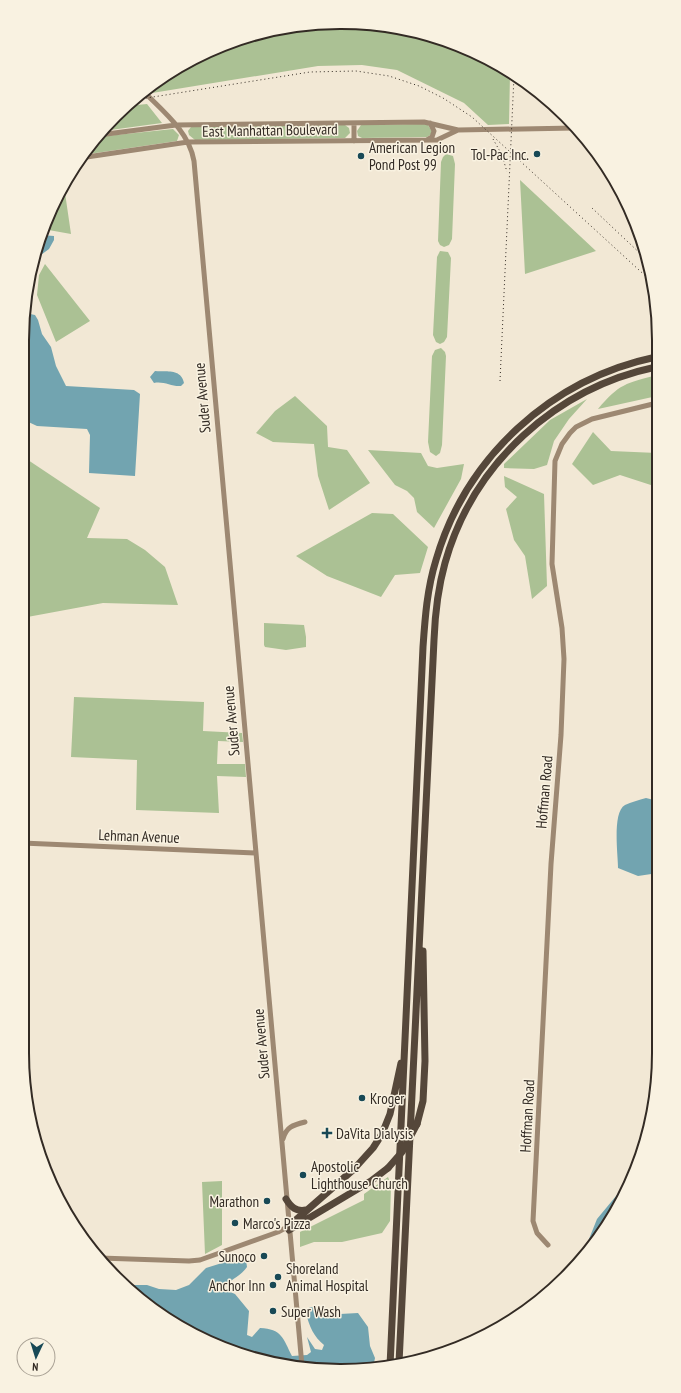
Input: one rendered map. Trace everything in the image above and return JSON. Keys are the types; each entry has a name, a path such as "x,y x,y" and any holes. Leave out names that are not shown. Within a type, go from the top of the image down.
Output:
{"highway":[{"path":"390,1360 426,608 433,572 444,537 459,503 481,468 512,433 540,409 582,383 621,367 652,359"},
{"path":"399,1358 437,603 442,573 452,541 462,518 480,486 512,447 540,420 577,397 610,381 652,368"},
{"path":"289,1228 371,1181 388,1168 405,1148 417,1124 423,1101 425,1061 421,903"},
{"path":"289,1228 306,1210 358,1165 379,1139 390,1114 405,1045"},
{"path":"286,1199 293,1208 299,1211 306,1210"}],"street":[{"name":"Suder Avenue","path":"148,96 176,125 188,142 192,154 302,1361"},
{"name":"East Manhattan Boulevard","path":"107,134 176,125 424,122 458,130 569,128"},
{"path":"354,123 354,141"},
{"path":"427,140 432,137 434,131 430,123"},
{"name":"East Manhattan Boulevard","path":"89,157 188,142 437,140 458,130"},
{"name":"Hoffman Road","path":"548,1245 537,1233 534,1221 550,864 561,735 564,659 562,628 552,564 555,461 558,450 565,438 576,427 592,419 652,404"},
{"name":"Lehman Avenue","path":"29,843 255,853"},
{"path":"282,1146 287,1129 305,1122"},
{"path":"106,1258 189,1261 200,1260 289,1228"}],"green space":[{"path":"340,29 361,30 401,35 441,46 478,61 510,79 509,124 488,125 464,103 397,70 362,65 318,66 151,93 167,81 203,61 240,46 280,35 300,32"},
{"path":"147,104 162,123 111,130 120,120 136,105"},
{"path":"345,125 349,128 350,133 345,138 195,140 189,135 188,131 191,127"},
{"path":"361,125 428,125 433,133 427,137 362,138 358,136 357,131"},
{"path":"173,129 179,135 177,141 91,154 105,136"},
{"path":"446,154 453,156 455,164 452,239 449,245 444,247 440,245 438,241 441,162"},
{"path":"520,180 596,251 525,274"},
{"path":"65,195 71,234 50,230"},
{"path":"440,251 448,252 451,258 447,337 444,342 440,344 436,342 433,335 437,257"},
{"path":"45,264 90,321 56,342 37,295 39,275"},
{"path":"441,348 445,352 446,356 442,445 440,453 436,456 430,452 428,442 432,356 435,350"},
{"path":"652,376 652,397 598,409 618,389 638,380"},
{"path":"295,396 327,426 328,447 347,450 370,483 329,510 318,476 314,444 273,442 256,433 275,411"},
{"path":"587,399 569,419 554,441 547,465 534,469 504,468 504,464 550,420"},
{"path":"593,432 611,451 652,453 652,485 620,475 593,485 572,464"},
{"path":"368,450 421,453 428,466 437,468 464,464 461,479 434,528 417,512 414,498 407,491 395,485"},
{"path":"29,461 100,508 87,538 127,539 145,550 165,567 178,605 103,603 29,617"},
{"path":"504,476 544,494 547,586 532,599 525,556 514,540 506,509 517,497 505,487"},
{"path":"372,513 393,514 428,547 420,573 395,575 381,597 327,576 296,556"},
{"path":"264,623 304,625 306,647 286,650 265,647"},
{"path":"74,697 204,702 203,731 242,733 243,742 218,741 217,764 245,764 246,777 217,776 219,813 136,810 137,760 71,757"},
{"path":"388,1177 391,1185 390,1221 382,1233 342,1242 314,1242 300,1247 300,1232 364,1200 364,1194"},
{"path":"222,1181 222,1245 205,1254 202,1182"}],"water":[{"path":"48,236 54,236 54,240 49,249 42,254"},
{"path":"31,314 35,315 38,320 42,334 51,347 56,366 66,386 134,390 140,394 135,476 89,473 90,435 87,429 37,426 29,422 29,340"},
{"path":"155,371 168,371 176,373 180,375 184,383 181,386 178,386 154,383 150,377"},
{"path":"646,798 652,800 652,874 638,876 618,868 618,816 621,809 625,805"},
{"path":"618,1194 600,1226 588,1242 597,1219"},
{"path":"238,1258 246,1260 247,1267 223,1289 235,1294 249,1311 247,1335 252,1337 260,1328 273,1330 284,1339 292,1356 307,1355 311,1352 307,1337 315,1349 322,1350 324,1345 312,1331 306,1313 310,1307 320,1308 340,1314 358,1313 368,1327 370,1346 375,1358 374,1362 340,1364 300,1361 280,1358 240,1347 203,1332 167,1312 133,1285 147,1285 159,1289 176,1290 189,1285 206,1268"}],"railway":[{"path":"144,98 310,72 356,71 389,76 419,86 443,98 472,117 645,275"},
{"path":"500,381 514,81"},
{"path":"493,139 502,155 507,172"},
{"path":"592,208 639,252"}],"place":[{"name":"Tol-Pac Inc.","path":"537,154"},
{"name":"American Legion Pond Post 99","path":"361,156"},
{"name":"Kroger","path":"362,1098"},
{"name":"DaVita Dialysis","path":"327,1133"},
{"name":"Apostolic Lighthouse Church","path":"303,1175"},
{"name":"Marathon","path":"267,1201"},
{"name":"Marco's Pizza","path":"235,1223"},
{"name":"Sunoco","path":"264,1256"},
{"name":"Shoreland Animal Hospital","path":"278,1277"},
{"name":"Anchor Inn","path":"273,1285"},
{"name":"Super Wash","path":"273,1311"}]}
